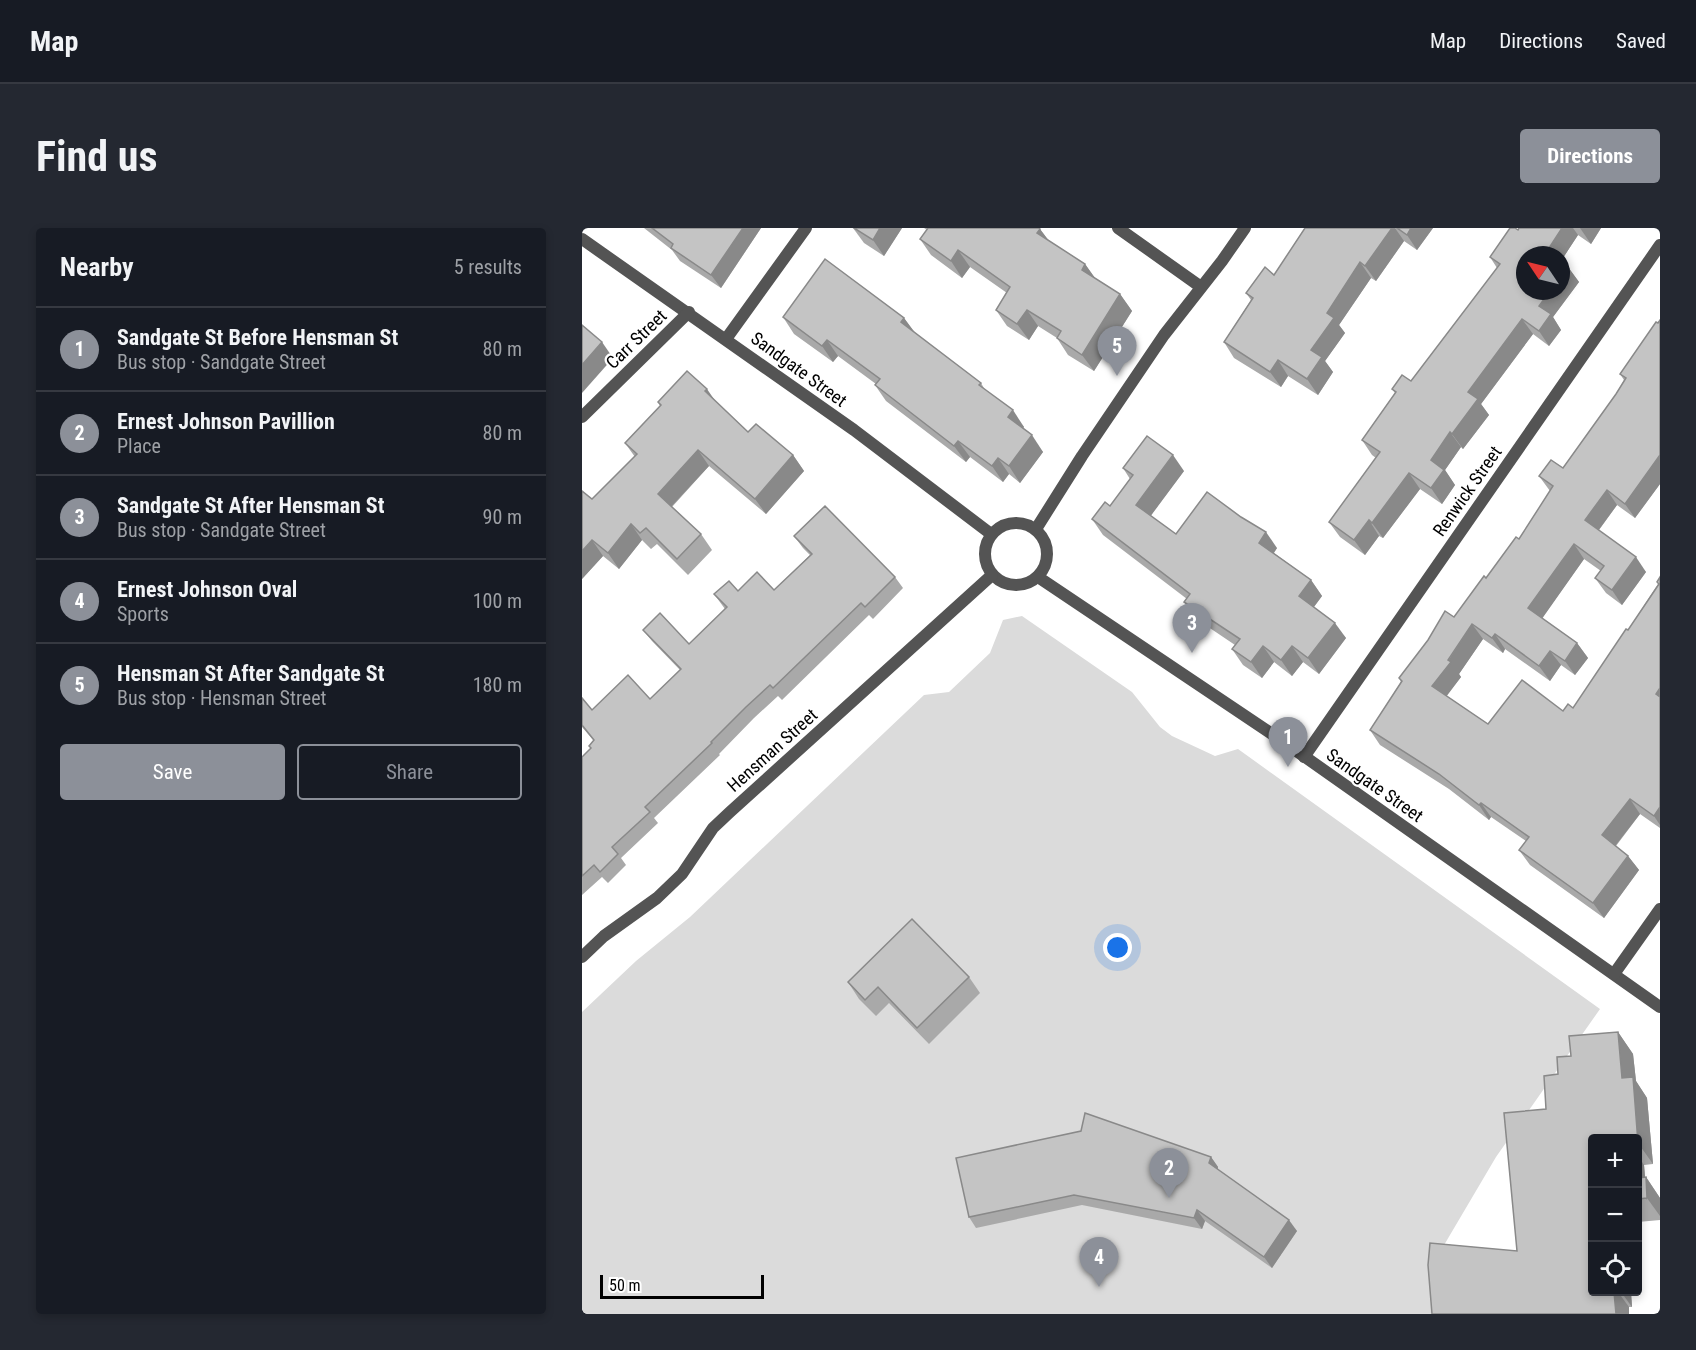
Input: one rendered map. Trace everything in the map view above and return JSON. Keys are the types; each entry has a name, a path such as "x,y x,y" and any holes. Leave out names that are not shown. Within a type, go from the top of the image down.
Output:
{"street":[{"path":"726,339 806,228"},
{"path":"1118,228 1201,287"},
{"path":"1036,529 1082,456 1164,335 1245,228"},
{"name":"Sandgate Street","path":"582,239 854,430 991,534"},
{"name":"Renwick Street","path":"1304,757 1660,245"},
{"name":"Carr Street","path":"582,417 689,312"},
{"path":"1008,523 1027,524 1036,529 1043,537 1047,547 1047,558 1038,577 1020,585 1010,585 1000,582 992,575 985,559 987,542 991,534 1008,523"},
{"name":"Hensman Street","path":"582,957 619,924 657,898 682,874 713,828 992,575"},
{"name":"Sandgate Street","path":"1038,577 1304,757 1660,1007"},
{"path":"1614,974 1660,909"}],"shaded area":[{"path":"1022,616 1132,692 1160,727 1172,736 1215,756 1238,749 1600,1009 1496,1157 1437,1257 1441,1314 582,1314 582,1012 636,961 690,917 924,695 949,692 990,653 1003,620"}],"building":[{"path":"652,228 743,228 711,275 671,248 673,244"},
{"path":"854,228 880,228 873,240"},
{"path":"928,228 1039,228 1037,233 1085,264 1082,270 1120,294 1082,355 1057,338 1061,331 1027,310 1017,324 996,310 1010,287 958,250 951,261 920,239"},
{"path":"1305,228 1392,228 1365,266 1360,262 1327,313 1334,318 1311,350 1322,357 1307,379 1278,360 1270,372 1224,342 1253,298 1246,293 1265,267 1274,275"},
{"path":"1397,228 1411,228 1407,235"},
{"path":"1510,228 1518,230 1519,228 1562,228 1550,246 1516,246 1516,300 1543,300 1539,306 1551,314 1539,331 1522,319 1468,392 1478,399 1452,434 1450,432 1431,460 1444,470 1431,488 1409,473 1372,523 1369,520 1354,540 1329,522 1380,452 1362,440 1396,392 1392,389 1402,375 1411,381 1500,264 1490,257"},
{"path":"825,259 904,318 901,322 1013,410 1008,417 1032,435 1009,466 998,458 992,466 958,441 954,446 875,385 880,379 827,340 822,346 783,317"},
{"path":"1660,320 1660,455 1625,504 1607,490 1585,520 1636,557 1612,590 1595,578 1604,566 1574,544 1528,608 1577,643 1565,661 1550,651 1539,666 1495,634 1492,638 1472,624 1448,660 1451,662 1432,686 1488,724 1522,680 1563,711 1568,704 1573,708 1659,584 1657,582 1660,577 1660,688 1656,694 1660,697 1660,807 1654,816 1630,799 1602,835 1628,856 1593,903 1519,850 1529,837 1481,803 1479,805 1439,774 1370,730 1402,681 1399,678 1428,640 1445,611 1454,617 1516,537 1519,539 1553,486 1539,476 1551,460 1563,468 1626,378 1620,374 1656,322"},
{"path":"582,325 602,342 582,365"},
{"path":"687,371 748,432 756,424 793,455 755,499 698,450 658,494 701,534 677,559 646,528 640,533 631,524 608,553 592,540 582,551 582,491 592,499 637,454 625,443 661,405 658,402"},
{"path":"1147,436 1173,455 1136,505 1176,534 1207,492 1266,532 1259,543 1311,580 1299,596 1335,623 1308,658 1292,646 1281,660 1263,646 1251,662 1232,649 1240,639 1184,602 1190,594 1092,519 1105,502 1110,506 1133,475 1123,468"},
{"path":"825,506 895,577 865,607 861,603 773,688 770,685 746,707 645,807 650,812 612,847 618,854 600,872 594,865 582,876 582,757 591,748 589,746 594,740 582,725 582,698 592,710 628,675 650,699 681,669 643,630 660,613 689,644 727,607 714,594 729,581 738,591 757,572 774,590 812,554 794,536"},
{"path":"912,919 969,977 917,1028 878,987 865,1000 848,982"},
{"path":"1618,1032 1622,1078 1633,1077 1638,1134 1588,1134 1588,1296 1614,1296 1616,1314 1432,1314 1428,1265 1430,1243 1517,1251 1504,1113 1546,1109 1544,1076 1558,1074 1557,1057 1571,1056 1569,1036"},
{"path":"1085,1113 1211,1157 1209,1163 1289,1220 1264,1257 1197,1210 1194,1218 1074,1195 969,1217 956,1158 1081,1131"},
{"path":"1646,1177 1647,1198 1642,1199 1642,1178"}],"place":[{"name":"Hensman St After Sandgate St","path":"1117,376"},
{"name":"Sandgate St After Hensman St","path":"1192,653"},
{"name":"Sandgate St Before Hensman St","path":"1288,767"},
{"name":"Ernest Johnson Pavillion","path":"1169,1198"},
{"name":"Ernest Johnson Oval","path":"1099,1287"}]}
